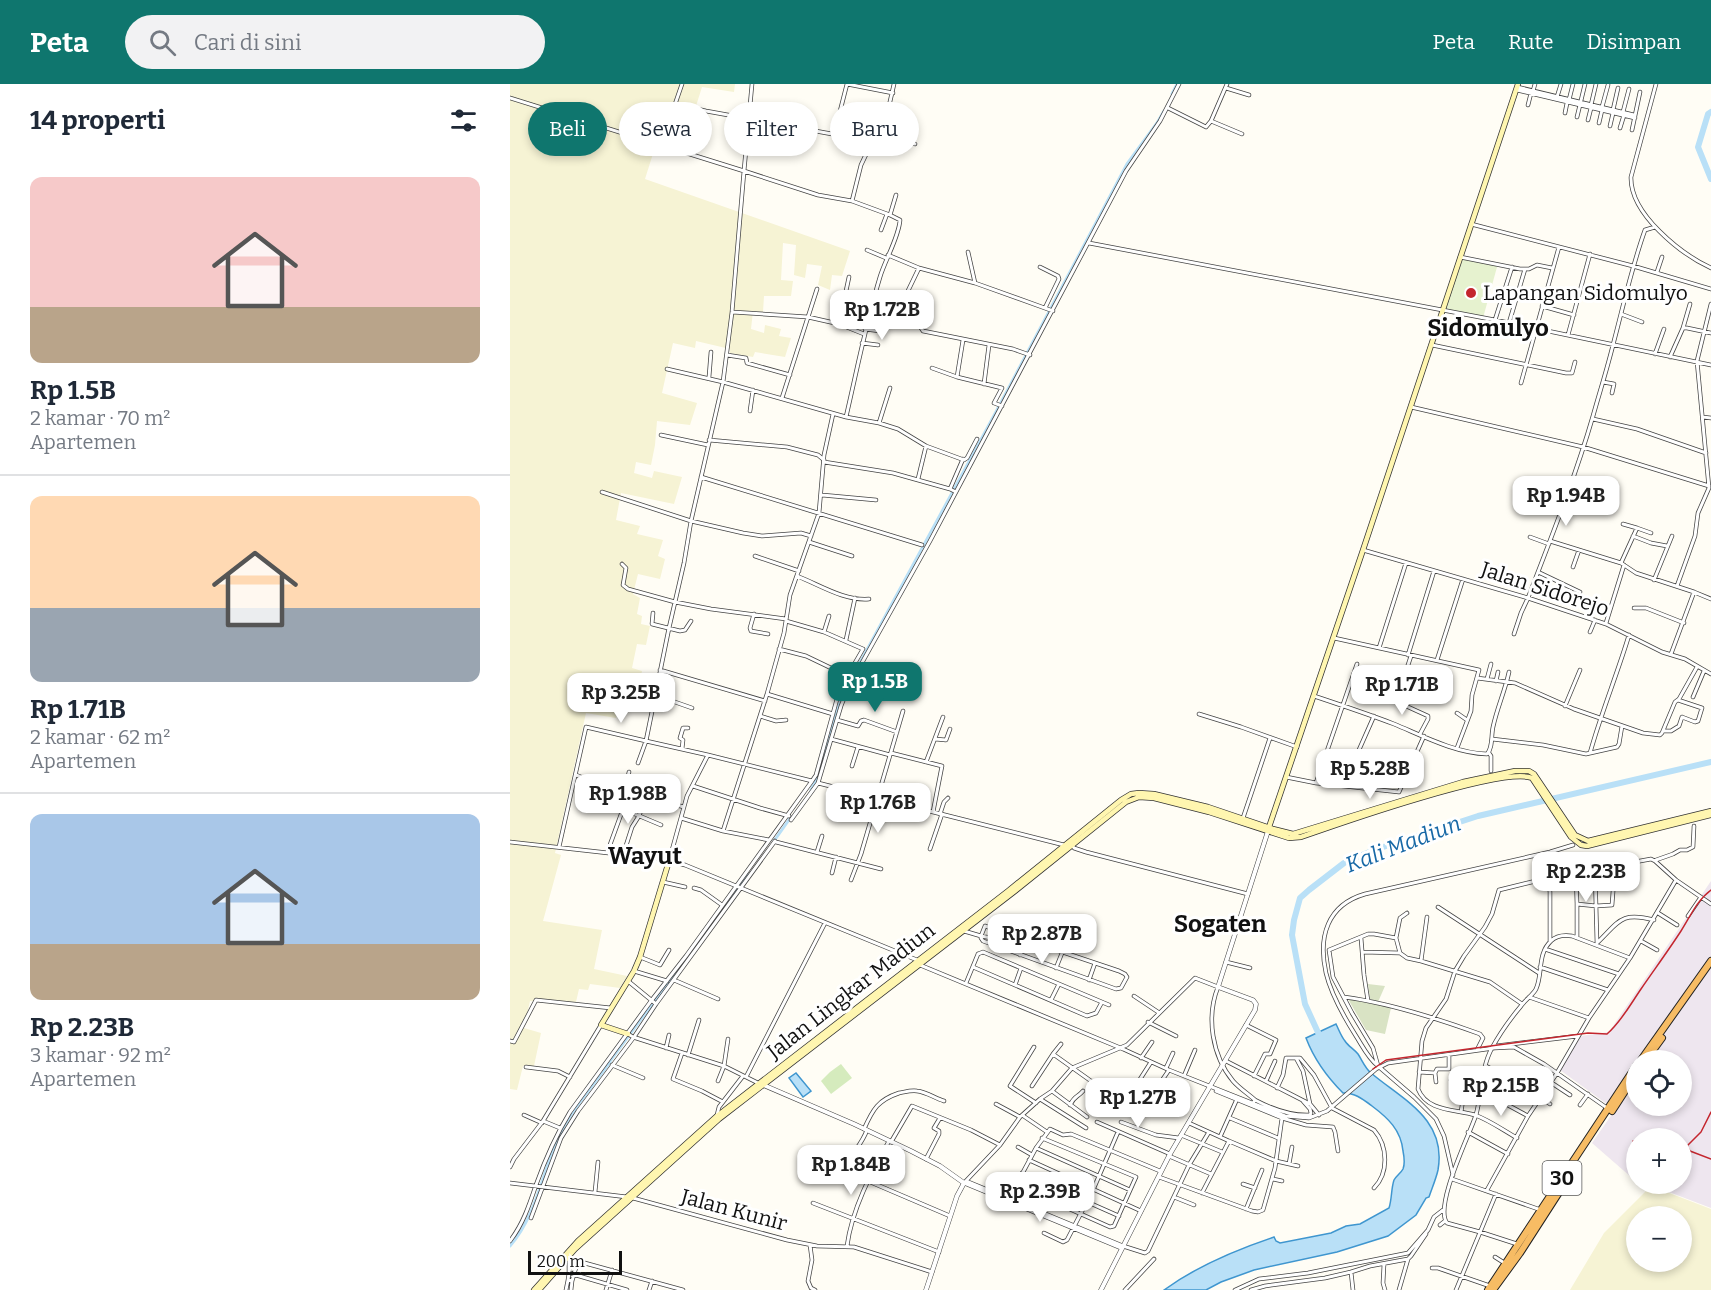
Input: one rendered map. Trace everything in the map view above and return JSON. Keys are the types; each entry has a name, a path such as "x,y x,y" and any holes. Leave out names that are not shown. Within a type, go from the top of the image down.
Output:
{"highway":[{"path":"1648,1050 1711,961"},
{"path":"1653,1050 1711,968"},
{"name":"30","path":"1490,1289 1520,1253 1626,1081"},
{"name":"30","path":"1490,1289 1540,1210 1626,1089"}],"main road":[{"path":"1268,829 1364,550 1517,87"},
{"name":"Jalan Lingkar Madiun","path":"918,962 963,930 1121,800 1138,793 1154,794 1208,807 1243,818 1289,838 1301,837 1463,782 1515,771 1529,771 1534,774 1571,837 1576,842 1587,846 1711,813"},
{"name":"Jalan Lingkar Madiun","path":"538,1290 569,1255 718,1117 1126,802 1139,797 1154,798 1268,829 1299,833 1403,799 1417,797"},
{"path":"630,1035 601,1025 634,972 669,861"},
{"name":"Jalan Lingkar Madiun","path":"534,1290 578,1240 630,1198"}],"street":[{"path":"676,102 682,84"},
{"path":"751,102 752,84"},
{"path":"842,102 847,84 893,93"},
{"path":"890,102 894,84"},
{"path":"510,1241 524,1218 561,1138 578,1111 612,1065 630,1035 654,1002 674,980 815,782 840,693 866,651 1001,406 1049,309 1131,164 1168,108 1179,84"},
{"path":"1528,105 1535,84"},
{"path":"1557,97 1561,84"},
{"path":"1565,113 1573,84"},
{"path":"1577,117 1585,84"},
{"path":"1588,120 1596,84"},
{"path":"1656,84 1630,185 1636,201 1655,227 1677,248 1711,268"},
{"path":"1599,123 1608,85"},
{"path":"1168,108 1204,127 1208,126 1211,121 1227,86 1250,95"},
{"path":"1517,87 1634,116"},
{"path":"1610,126 1618,88"},
{"path":"1620,128 1629,89"},
{"path":"1532,92 1568,101"},
{"path":"1632,130 1640,92"},
{"path":"510,99 619,132"},
{"path":"1211,121 1242,134"},
{"path":"696,156 818,195 852,201 898,218 900,223 887,256 864,332 846,417"},
{"path":"638,763 646,741 691,521 723,382 732,312 746,156"},
{"path":"852,201 866,156"},
{"path":"881,230 896,195"},
{"path":"1471,224 1657,272 1711,289"},
{"path":"1514,634 1583,447 1645,230 1655,227"},
{"path":"1088,242 1536,328 1711,365"},
{"path":"1521,383 1559,247"},
{"path":"867,250 919,268 975,283 1049,309"},
{"path":"968,252 975,283"},
{"path":"1568,335 1590,254"},
{"path":"1460,257 1525,269 1537,265 1552,268"},
{"path":"1657,272 1662,257"},
{"path":"1040,267 1058,276 1059,279 1049,309"},
{"path":"1495,320 1512,267"},
{"path":"919,268 905,297 906,300 925,309 921,330 1027,354"},
{"path":"1509,323 1525,269"},
{"path":"839,324 849,278"},
{"path":"782,399 817,288"},
{"path":"1670,357 1683,328 1690,304"},
{"path":"1677,585 1695,536 1698,513 1709,486 1697,361 1711,304"},
{"path":"1542,306 1574,315"},
{"path":"732,312 808,317 864,332 880,331 884,322"},
{"path":"1621,314 1642,322"},
{"path":"1683,328 1711,333"},
{"path":"1655,354 1664,329"},
{"path":"957,377 963,340"},
{"path":"862,343 878,345"},
{"path":"1431,344 1572,374 1575,362"},
{"path":"984,384 989,345"},
{"path":"709,378 711,352"},
{"path":"727,355 746,358 747,363 790,375"},
{"path":"932,368 1002,388 995,404 1001,406"},
{"path":"667,369 709,378 833,414 879,423 898,429 926,446 963,459"},
{"path":"1603,382 1614,384 1612,393"},
{"path":"879,423 890,388"},
{"path":"750,411 753,390"},
{"path":"1411,407 1583,447 1709,486"},
{"path":"723,831 767,694 790,595 819,513 824,459 833,414"},
{"path":"1703,417 1711,418"},
{"path":"1592,418 1637,429 1706,453"},
{"path":"661,435 709,442 787,447 824,459 953,490"},
{"path":"953,490 963,459 966,458 977,439"},
{"path":"1706,445 1711,446"},
{"path":"918,480 926,446"},
{"path":"701,477 922,545"},
{"path":"602,492 691,521 762,536 796,533 811,536"},
{"path":"822,495 876,500"},
{"path":"1623,524 1651,533"},
{"path":"1606,624 1622,564 1636,528"},
{"path":"1633,536 1667,546"},
{"path":"1654,580 1672,536"},
{"path":"1530,537 1622,564 1636,573 1677,585 1711,599"},
{"path":"809,542 852,556"},
{"name":"Jalan Sidorejo","path":"1364,550 1528,598 1606,624 1654,648 1685,659 1711,674"},
{"path":"1573,567 1579,550"},
{"path":"755,556 799,572"},
{"path":"1379,648 1406,563"},
{"path":"622,564 626,568 624,586 675,602 786,620 846,640 866,651"},
{"path":"1406,671 1434,570"},
{"path":"1538,572 1580,592"},
{"path":"797,576 826,589 862,600 869,599"},
{"path":"1437,661 1463,579"},
{"path":"1671,655 1694,592"},
{"path":"846,640 855,598"},
{"path":"1634,608 1646,608 1684,623"},
{"path":"653,613 652,624 682,631 691,621"},
{"path":"754,614 750,630 768,634"},
{"path":"824,632 829,616"},
{"path":"1590,632 1594,620"},
{"path":"1590,753 1629,635"},
{"path":"1334,638 1480,671 1472,695 1471,711 1457,748"},
{"path":"779,649 806,656 851,677"},
{"path":"791,820 815,782 851,677 866,651"},
{"path":"1316,783 1357,664"},
{"path":"1487,679 1491,664"},
{"path":"1477,678 1518,685 1565,706 1622,726 1643,733 1661,735 1675,702 1697,667"},
{"path":"660,669 765,701"},
{"path":"1565,706 1580,670"},
{"path":"1693,697 1704,670"},
{"path":"1496,681 1498,672"},
{"path":"1491,771 1489,753 1493,726 1509,672"},
{"path":"1401,683 1395,701 1428,716 1400,792 1403,799"},
{"path":"767,694 833,714"},
{"path":"655,695 692,708"},
{"path":"1314,696 1457,748 1489,753"},
{"path":"1678,700 1707,710"},
{"path":"1663,731 1671,731 1679,726 1683,717 1698,721 1702,708"},
{"path":"851,880 861,854 903,711"},
{"path":"1457,713 1467,720"},
{"path":"1199,714 1297,747"},
{"path":"760,716 776,721 786,720"},
{"path":"1343,786 1374,716"},
{"path":"926,762 943,717"},
{"path":"837,720 858,726 864,720 897,732"},
{"path":"1492,739 1544,745 1586,754 1617,747 1622,726"},
{"path":"559,847 586,727 745,763 1064,845"},
{"path":"682,749 683,740 680,738 683,728 688,728"},
{"path":"935,739 946,740 950,729"},
{"path":"1243,818 1270,738"},
{"path":"831,739 943,767 933,812"},
{"path":"852,766 858,747"},
{"path":"1358,752 1386,763"},
{"path":"669,861 687,796 708,755"},
{"path":"1324,760 1350,767"},
{"path":"1395,762 1401,761 1410,766"},
{"path":"625,790 629,772"},
{"path":"576,775 600,785 684,807"},
{"path":"1286,777 1316,783 1400,792"},
{"path":"692,785 733,800 789,816"},
{"path":"623,855 632,827 646,798"},
{"path":"930,849 944,802 948,798"},
{"path":"607,853 622,810 661,825"},
{"path":"681,818 723,831 836,856 881,869"},
{"path":"1517,1138 1475,1116 1437,1107 1419,1094 1418,1089 1420,1059 1426,1028 1446,999 1455,971 1489,920 1499,890 1595,868 1644,860 1655,861 1693,847 1694,826"},
{"path":"1268,829 1212,1006 1212,1025 1216,1047 1224,1062 1225,1070 1254,1101 1293,1117 1310,1118 1332,1108 1378,1067 1388,1063 1578,1036"},
{"path":"817,852 822,836"},
{"path":"510,842 669,861 685,865 1282,1118 1306,1125 1333,1127 1338,1151"},
{"path":"1071,845 1086,852 1248,894"},
{"path":"1453,1177 1443,1133 1436,1119 1378,1067 1366,1054 1351,1028 1326,972 1324,940 1326,929 1336,910 1358,896 1573,845"},
{"path":"832,873 836,856"},
{"path":"1655,861 1676,880 1711,904"},
{"path":"1577,904 1613,905 1616,865"},
{"path":"1595,868 1596,944"},
{"path":"1576,872 1576,938"},
{"path":"1548,878 1550,942"},
{"path":"1486,1190 1528,1116 1557,1073 1589,1018 1641,941 1676,880"},
{"path":"663,882 685,886"},
{"path":"531,1218 539,1187 560,1128 654,1002 722,905 739,887"},
{"path":"694,888 701,890 722,905"},
{"path":"1688,916 1701,897"},
{"path":"1438,907 1539,973"},
{"path":"1400,953 1396,938 1400,918 1407,913"},
{"path":"1658,913 1677,925"},
{"path":"1596,944 1622,919 1636,916 1654,920"},
{"path":"1421,961 1427,917"},
{"path":"718,1117 718,1109 744,1077 825,923"},
{"path":"985,926 1095,963 1125,974 1127,977 1121,988 1117,989 983,941 981,936 985,926"},
{"path":"963,930 992,938"},
{"path":"989,943 995,930"},
{"path":"1378,1067 1373,1048 1333,977 1329,950 1368,934 1396,938"},
{"path":"1235,1290 1259,1279 1308,1273 1411,1251 1441,1211 1475,1116 1485,1066 1493,1048 1522,1004 1536,988 1545,949 1550,942 1560,936 1568,935 1630,958"},
{"path":"1361,938 1368,1000"},
{"path":"1020,955 1026,940"},
{"path":"1641,941 1657,950"},
{"path":"1545,949 1619,975"},
{"path":"640,957 660,964 669,950"},
{"path":"966,983 978,954 982,952 1109,1005"},
{"path":"1056,968 1062,952"},
{"path":"1362,952 1400,953 1407,958 1493,983 1522,1004"},
{"path":"1226,962 1250,968"},
{"path":"1089,980 1095,963"},
{"path":"973,967 1087,1016 1096,1013 1102,1002"},
{"path":"1540,967 1608,990"},
{"path":"1015,985 1021,968"},
{"path":"634,972 667,981"},
{"path":"926,1290 958,1193 965,1182 999,1145 1021,1116 1052,1091 1072,1068 1129,1044 1158,1012 1195,978 1254,1001 1256,1008 1169,1155 1101,1290"},
{"path":"674,980 718,999"},
{"path":"628,981 654,1002"},
{"path":"1051,1000 1059,984"},
{"path":"1134,996 1158,1012"},
{"path":"1344,997 1368,1000 1482,1034 1483,1038 1477,1050"},
{"path":"1529,997 1589,1018"},
{"path":"510,1041 514,1042 536,1000 611,1008"},
{"path":"688,1055 699,1020"},
{"path":"1148,1022 1176,1036"},
{"path":"510,1167 542,1122 601,1025"},
{"path":"1246,1025 1276,1040 1269,1054 1265,1054 1254,1076"},
{"path":"630,1035 724,1066 744,1077 866,1129 926,1159 965,1182 1122,1247 1147,1252 1189,1165 1209,1132"},
{"path":"666,1048 669,1035"},
{"path":"718,1082 724,1066 728,1040"},
{"path":"1142,1058 1152,1042"},
{"path":"1032,1086 1061,1044"},
{"path":"1515,1045 1608,1109"},
{"path":"1034,1047 1010,1086 1036,1103"},
{"path":"1184,1076 1195,1050"},
{"path":"682,1053 672,1079 723,1102"},
{"path":"1152,1095 1173,1053"},
{"path":"1053,1054 1091,1081 1123,1098 1129,1097 1151,1062"},
{"path":"1436,1082 1437,1069 1449,1069 1449,1055"},
{"path":"1296,1058 1303,1071 1310,1104"},
{"path":"1277,1088 1283,1075 1286,1059 1300,1058 1314,1075 1332,1108 1370,1127 1378,1135 1384,1149 1384,1167 1382,1179 1374,1188"},
{"path":"1266,1082 1275,1061"},
{"path":"1224,1062 1310,1104 1319,1115"},
{"path":"612,1065 643,1078"},
{"path":"1485,1066 1550,1104"},
{"path":"526,1067 558,1071 570,1077"},
{"path":"1532,1070 1570,1095"},
{"path":"1419,1072 1435,1073"},
{"path":"1451,1080 1465,1087 1461,1113"},
{"path":"1136,1086 1164,1101"},
{"path":"1480,1090 1528,1116"},
{"path":"846,1166 851,1155 863,1140 880,1102 902,1092 918,1091 944,1101"},
{"path":"1052,1091 1087,1117"},
{"path":"1070,1105 1083,1091"},
{"path":"1580,1105 1588,1094"},
{"path":"1040,1099 1086,1128"},
{"path":"1238,1099 1254,1101 1284,1113 1300,1116 1311,1115 1310,1109 1300,1099"},
{"path":"1220,1137 1238,1099"},
{"path":"996,1104 1047,1132"},
{"path":"847,1245 849,1228 868,1181 912,1106 971,1130 999,1145"},
{"path":"524,1115 560,1128"},
{"path":"926,1159 939,1134 939,1131 934,1128 940,1118"},
{"path":"1230,1118 1278,1138"},
{"path":"1008,1200 1042,1138 1051,1130 1064,1136 1071,1134 1180,1185 1258,1212 1263,1210 1273,1179 1282,1118"},
{"path":"1097,1122 1211,1174"},
{"path":"1121,1122 1156,1135 1180,1137 1202,1143 1222,1152"},
{"path":"1189,1123 1276,1161 1298,1166"},
{"path":"1044,1233 1065,1242 1093,1190 1118,1132"},
{"path":"1468,1132 1508,1154"},
{"path":"998,1177 1110,1227 1114,1226 1136,1177 1042,1138"},
{"path":"1202,1193 1229,1141"},
{"path":"1018,1147 1032,1156"},
{"path":"1289,1164 1292,1147"},
{"path":"1036,1149 1130,1190"},
{"path":"1029,1160 1141,1210"},
{"path":"595,1192 598,1162"},
{"path":"1246,1209 1262,1170"},
{"path":"1021,1173 1119,1216"},
{"path":"1453,1177 1540,1210"},
{"path":"1273,1179 1282,1181"},
{"path":"868,1181 950,1216"},
{"name":"Jalan Kunir","path":"510,1183 630,1198 810,1245 847,1245 932,1272"},
{"path":"1243,1184 1255,1188"},
{"path":"1456,1290 1496,1194"},
{"path":"1174,1197 1194,1205"},
{"path":"813,1203 939,1252"},
{"path":"1441,1211 1447,1223 1518,1245"},
{"path":"1440,1225 1445,1221"},
{"path":"1399,1290 1408,1259 1422,1242 1428,1230"},
{"path":"810,1245 812,1260 808,1281 811,1288 815,1290"},
{"path":"568,1290 569,1255"},
{"path":"1495,1257 1506,1264"},
{"path":"1125,1290 1154,1259"},
{"path":"1251,1290 1325,1278 1408,1259"},
{"path":"570,1280 578,1263 581,1262 683,1290"},
{"path":"1384,1264 1385,1290"},
{"path":"1432,1268 1438,1268 1490,1289"},
{"path":"607,1288 612,1270"},
{"path":"1350,1272 1353,1290"},
{"path":"569,1274 607,1288 627,1290"},
{"path":"649,1290 652,1281"}],"shaded area":[{"path":"510,84 735,84 734,92 702,87 697,102 619,102 619,156 652,156 645,179 850,251 842,276 832,275 830,290 818,285 822,266 807,264 805,278 794,275 796,245 783,243 781,280 793,281 791,296 764,296 763,312 753,311 751,329 764,333 765,325 781,329 779,336 791,338 785,357 755,352 753,357 730,353 730,349 696,341 695,348 673,343 662,393 697,403 690,425 657,421 651,465 636,462 634,473 652,478 654,471 682,477 674,504 621,493 616,520 640,526 637,534 663,540 658,556 665,559 660,579 638,574 633,594 640,598 637,614 642,616 641,624 650,626 646,645 637,644 632,668 642,671 640,680 646,681 643,693 651,695 648,710 619,706 616,718 586,713 555,853 561,855 543,921 602,930 594,969 627,976 620,988 590,984 588,990 579,989 576,1002 530,1001 524,1028 541,1033 534,1066 523,1066 517,1090 510,1089"},
{"path":"1711,881 1711,1208 1674,1194 1692,1194 1692,1128 1626,1128 1626,1173 1592,1143 1615,1110 1560,1070 1581,1036 1609,1032"},
{"path":"1643,1194 1672,1194 1711,1209 1711,1290 1570,1290 1604,1233 1626,1211 1626,1272 1692,1272 1692,1206 1631,1206"}],"green space":[{"name":"Lapangan Sidomulyo","path":"1463,258 1497,267 1483,318 1445,310"},
{"path":"1368,984 1385,986 1378,1002 1370,999"},
{"path":"1348,999 1363,1000 1391,1008 1385,1034 1366,1030"},
{"path":"841,1064 852,1078 831,1094 821,1081"}],"water":[{"path":"1336,1024 1344,1039 1369,1071 1420,1112 1436,1137 1439,1152 1438,1170 1429,1197 1426,1198 1416,1215 1388,1236 1337,1252 1254,1270 1206,1290 1164,1290 1203,1266 1259,1242 1274,1237 1280,1243 1331,1233 1346,1226 1360,1224 1389,1208 1394,1180 1404,1165 1400,1137 1393,1125 1366,1101 1343,1093 1337,1087 1317,1060 1306,1038"},
{"path":"796,1073 811,1091 803,1097 789,1078"}],"waterway":[{"path":"1172,94 1177,84"},
{"path":"811,790 821,767 843,694 1127,164 1164,111"},
{"name":"Kali Madiun","path":"1711,112 1708,114 1698,147 1711,179"},
{"name":"Kali Madiun","path":"1321,1039 1305,1004 1292,935 1300,898 1344,863 1374,850 1478,816 1711,762"},
{"path":"774,841 791,817"},
{"path":"610,1061 748,875"},
{"path":"510,1246 527,1221 564,1126 610,1062"}],"railway":[{"path":"1373,1069 1386,1060 1588,1033 1607,1034 1625,1013 1698,904 1711,890"},
{"path":"1711,1112 1701,1132 1687,1146 1690,1151 1711,1159"}],"place":[{"name":"Lapangan Sidomulyo","path":"1471,293"}],"district":[{"name":"Sidomulyo","path":"1488,328"},
{"name":"Wayut","path":"645,856"},
{"name":"Sogaten","path":"1220,924"}]}
